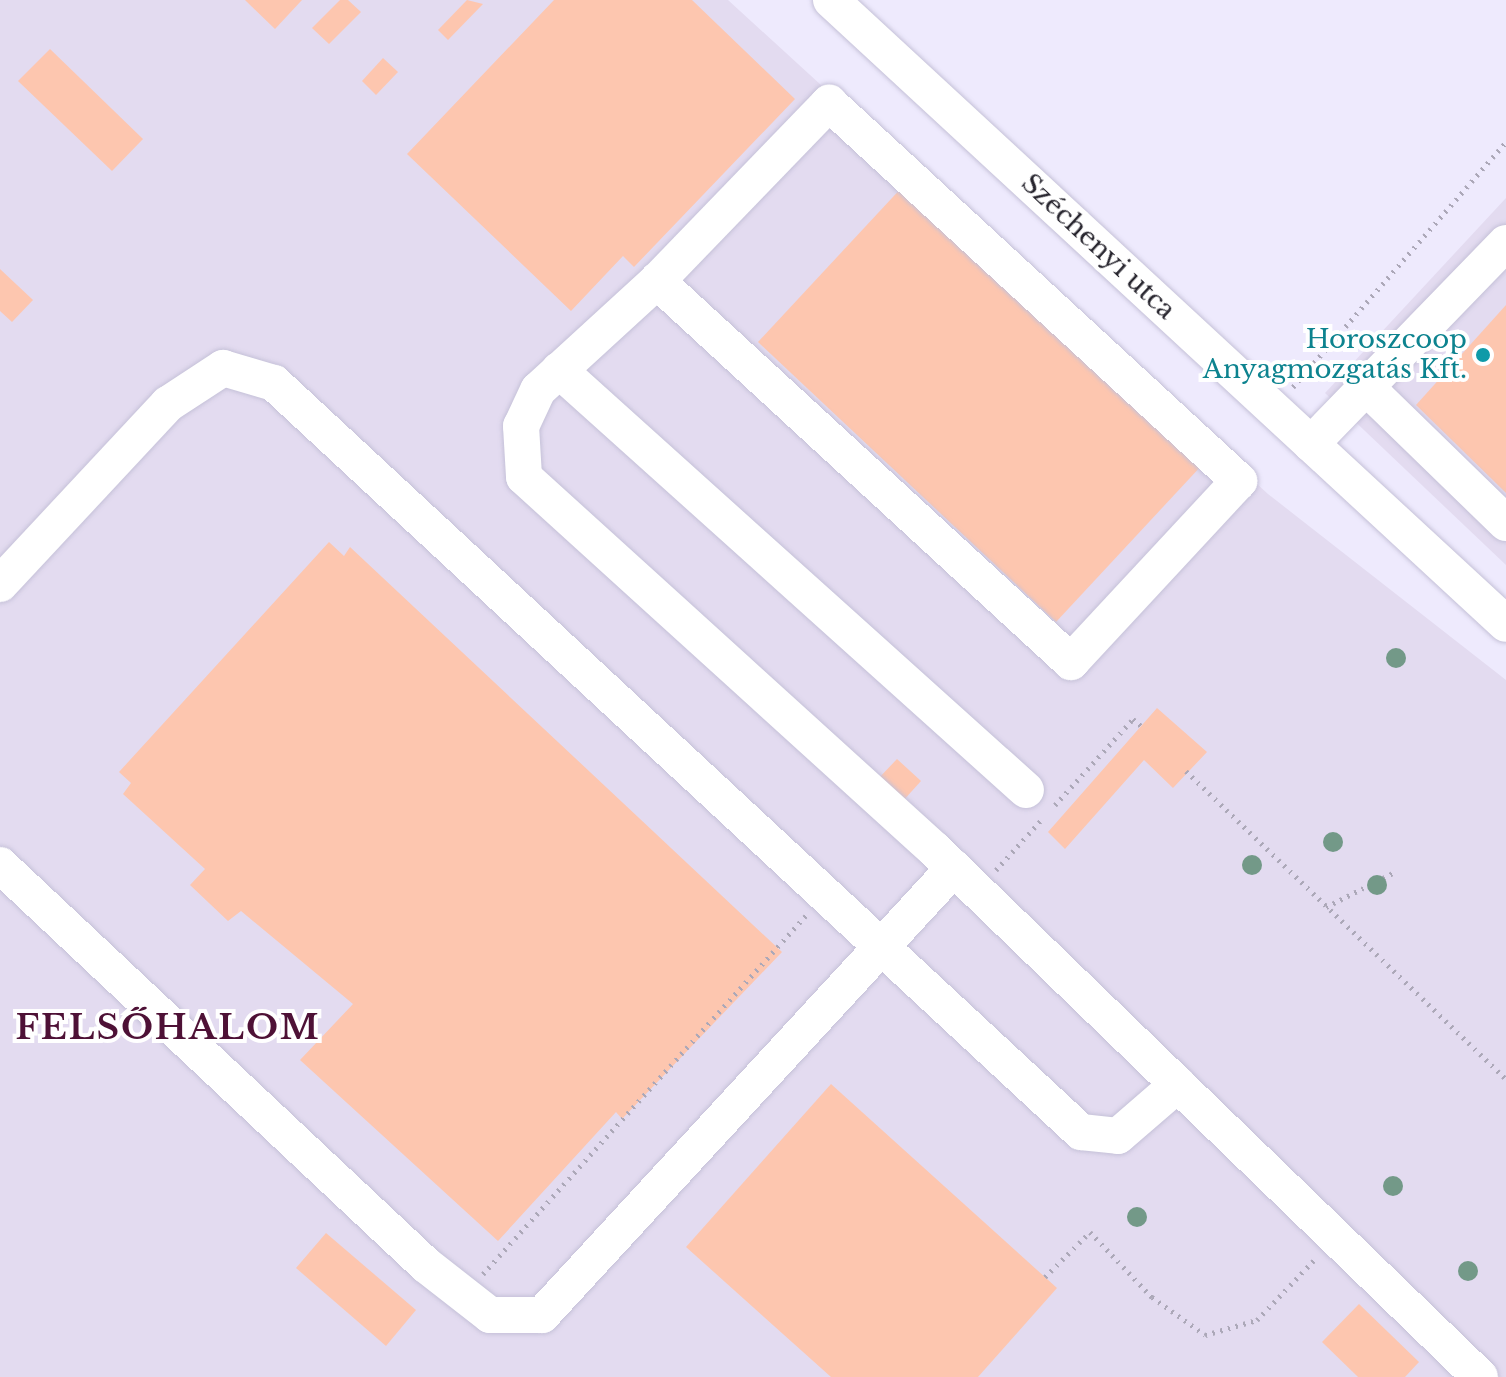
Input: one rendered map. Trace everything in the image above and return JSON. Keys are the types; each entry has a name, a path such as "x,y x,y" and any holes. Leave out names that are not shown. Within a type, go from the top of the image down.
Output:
{"street":[{"name":"Széchenyi utca","path":"831,0 1506,624"},
{"path":"657,281 1071,662 1239,481 829,103 657,281 538,390 521,426 524,477 966,879 1480,1377"},
{"path":"1311,444 1506,243"},
{"path":"0,584 168,404 223,368 274,383 827,891 1081,1132 1118,1136 1178,1084"},
{"path":"559,370 1026,790"},
{"path":"1366,387 1506,523"},
{"path":"0,865 426,1265 490,1315 542,1315 886,946 966,879"}],"path":[{"path":"1273,409 1506,142"},
{"path":"966,879 1133,719 1141,726"},
{"path":"1186,771 1506,1079"},
{"path":"1326,907 1393,873"},
{"path":"464,1295 827,891"},
{"path":"1045,1277 1090,1232 1152,1297 1205,1335 1257,1320 1336,1238"}],"shaded area":[{"path":"0,0 728,0 1268,494 1506,680 1506,1377 0,1377"},
{"path":"1506,198 1506,565 1325,393"}],"building":[{"path":"245,0 302,0 275,29"},
{"path":"340,0 348,0 361,12 329,44 312,28"},
{"path":"467,0 483,4 448,40 438,30"},
{"path":"554,0 692,0 795,99 634,267 623,256 571,311 407,154"},
{"path":"50,49 143,139 112,171 18,81"},
{"path":"383,58 398,72 376,95 362,81"},
{"path":"905,184 1203,464 1056,622 758,342"},
{"path":"0,269 33,300 12,322 0,311"},
{"name":"Horoszcoop Anyagmozgatás Kft.","path":"1506,305 1506,493 1416,405"},
{"path":"329,542 344,556 350,547 782,952 622,1119 616,1112 498,1241 300,1060 353,1004 241,911 228,921 190,885 205,869 123,794 131,783 119,772"},
{"path":"1157,708 1207,752 1173,788 1144,760 1065,849 1048,832"},
{"path":"897,759 921,781 902,802 877,780"},
{"path":"831,1084 1057,1288 978,1377 831,1377 686,1247"},
{"path":"326,1233 416,1310 386,1346 296,1268"},
{"path":"1359,1304 1419,1362 1405,1377 1358,1377 1322,1342"}],"place":[{"name":"Horoszcoop Anyagmozgatás Kft.","path":"1483,355"}],"district":[{"name":"FELSŐHALOM","path":"168,1028"}]}
